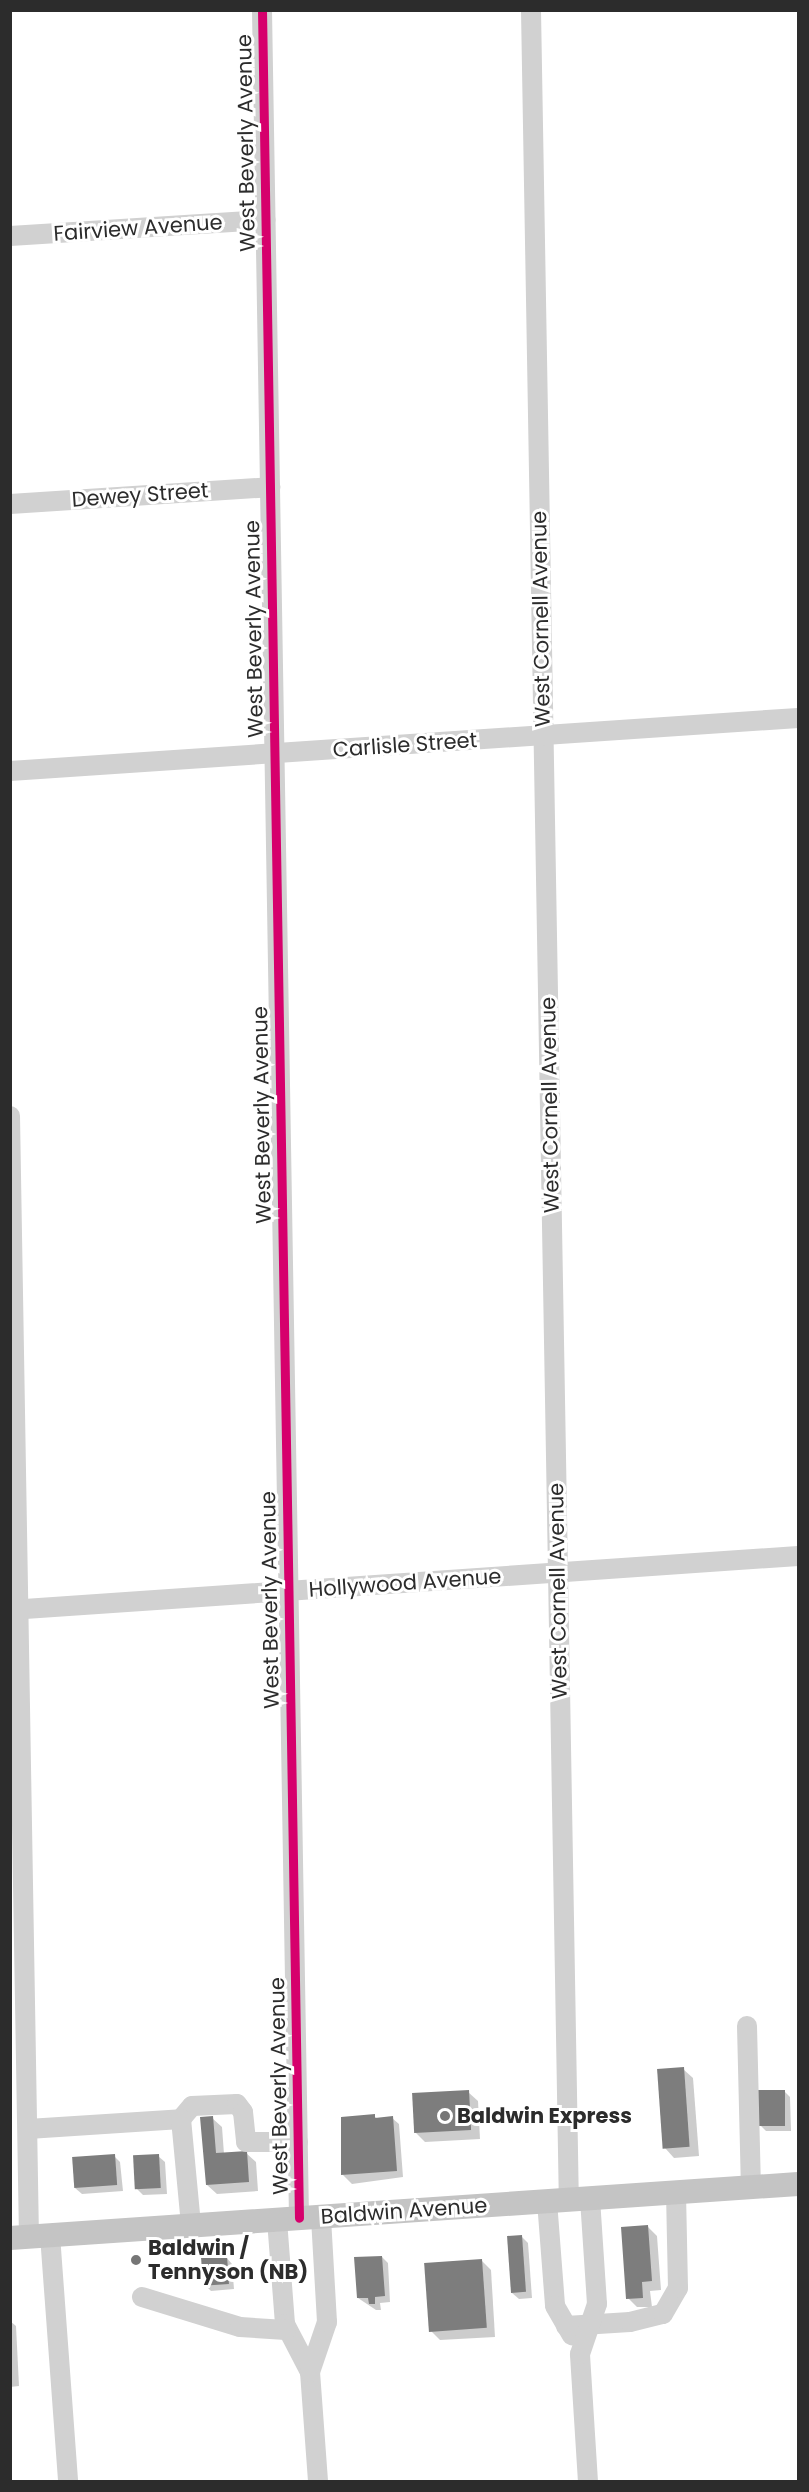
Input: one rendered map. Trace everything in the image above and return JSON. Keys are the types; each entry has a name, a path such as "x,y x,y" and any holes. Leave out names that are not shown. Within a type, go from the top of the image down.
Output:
{"main road":[{"name":"Baldwin Avenue","path":"30,2236 798,2184"}],"street":[{"name":"West Beverly Avenue","path":"262,10 299,2218"},
{"name":"West Cornell Avenue","path":"531,10 569,2200"},
{"name":"Fairview Avenue","path":"10,236 265,220"},
{"name":"Dewey Street","path":"10,504 270,487"},
{"name":"Carlisle Street","path":"10,771 798,718"},
{"path":"10,1116 15,1610 30,2236 68,2481"},
{"name":"Hollywood Avenue","path":"15,1610 798,1557"},
{"path":"747,2026 751,2187"},
{"path":"191,2225 181,2119 192,2106 237,2104 243,2112 246,2142 298,2142"},
{"path":"28,2128 181,2119"},
{"path":"566,2326 630,2322 663,2314 678,2288 676,2192"},
{"path":"569,2200 597,2304 580,2355 588,2481"},
{"path":"569,2200 555,2306 580,2355"},
{"path":"299,2218 286,2331 310,2372"},
{"path":"299,2218 327,2322 310,2372 318,2481"},
{"path":"142,2297 240,2326 286,2331"}],"building":[{"path":"684,2067 690,2147 663,2149 657,2069"},
{"path":"469,2090 471,2130 414,2133 412,2093"},
{"path":"758,2090 785,2090 785,2126 758,2126"},
{"path":"375,2114 375,2118 393,2116 397,2171 341,2175 341,2117"},
{"path":"213,2116 216,2153 247,2151 249,2182 206,2185 200,2117"},
{"path":"115,2154 117,2185 74,2188 72,2157"},
{"path":"159,2154 161,2188 135,2189 133,2155"},
{"path":"648,2225 652,2281 642,2282 643,2298 626,2299 621,2227"},
{"path":"522,2235 526,2292 511,2293 507,2236"},
{"path":"227,2256 229,2284 203,2286 201,2258"},
{"path":"382,2256 385,2296 375,2297 375,2304 369,2304 368,2298 357,2298 354,2257"},
{"path":"482,2259 487,2328 429,2332 424,2263"}],"cycle path":[{"path":"262,10 299,2218"}],"place":[{"name":"Baldwin Express","path":"445,2116"},
{"name":"Baldwin / Tennyson (NB)","path":"136,2260"}]}
